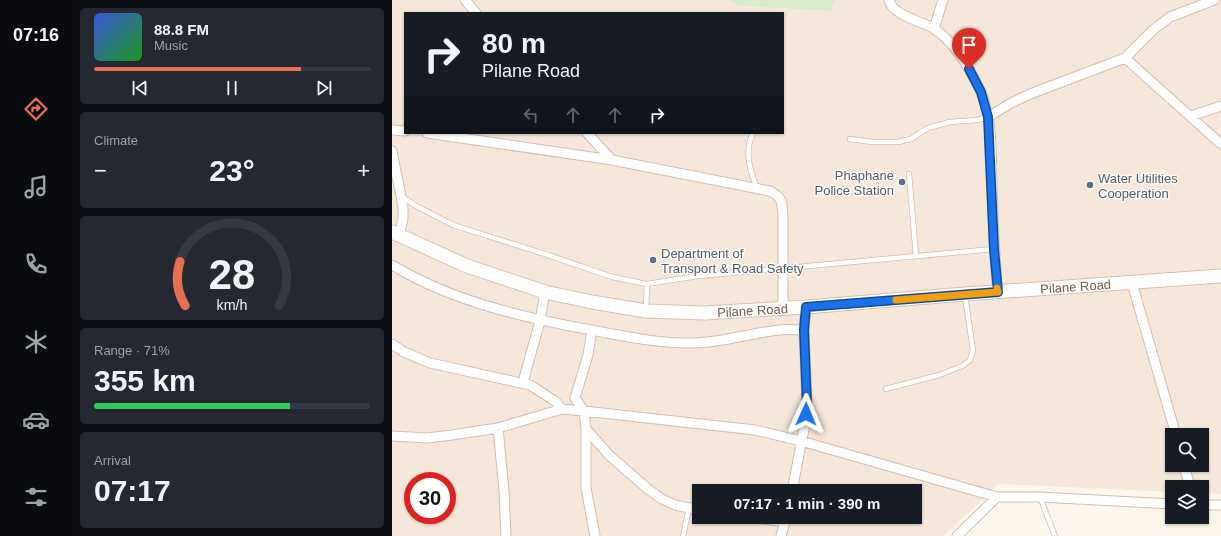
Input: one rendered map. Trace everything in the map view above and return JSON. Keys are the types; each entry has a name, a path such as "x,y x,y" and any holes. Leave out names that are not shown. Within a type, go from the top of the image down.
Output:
{"main road":[{"name":"Pilane Road","path":"396,234 467,266 545,292 646,312 704,313 806,307 1221,276"}],"street":[{"path":"465,0 475,12"},
{"path":"889,0 889,4 895,11 934,29 949,43 963,58 981,92 988,117 994,249 998,292"},
{"path":"934,29 944,0"},
{"path":"988,117 1011,103 1030,94 1125,58 1153,30 1170,17 1214,0"},
{"path":"1125,58 1221,144"},
{"path":"1191,116 1221,106"},
{"path":"392,130 404,131"},
{"path":"434,134 612,160 758,190 770,191 776,194 782,202 784,269 783,308"},
{"path":"588,134 612,160"},
{"path":"392,151 401,196 403,218 396,234"},
{"path":"392,190 401,196"},
{"path":"392,265 461,298 540,321 671,344 697,343 780,330 804,330"},
{"path":"1132,283 1174,428"},
{"path":"523,382 540,321 545,292"},
{"path":"793,484 805,424 807,405 804,330 806,307"},
{"path":"592,330 588,355 575,398 584,411 586,429 586,488 595,536"},
{"path":"392,344 404,352 430,363 523,382 555,401 562,409"},
{"path":"392,436 427,438 498,428 562,409 755,430 801,441 998,497 1040,497 1165,504"},
{"path":"498,428 504,491 506,536"},
{"path":"586,429 609,455 649,490 675,505 692,509"},
{"path":"957,536 998,497"},
{"path":"1209,505 1221,505"},
{"path":"781,536 784,524"}],"lane":[{"path":"850,139 873,142 898,142 911,139 928,128 950,122 977,120 988,117"},
{"path":"753,134 748,148 749,165 758,190"},
{"path":"909,174 916,256"},
{"path":"401,196 416,206 453,225 612,277 647,284 698,276 994,249"},
{"path":"646,312 647,284"},
{"path":"886,389 938,375 962,366 970,360 973,350 965,294"},
{"path":"1040,497 1055,536"},
{"path":"683,536 689,508"}],"shaded area":[{"path":"392,0 729,0 739,6 831,11 835,0 1221,0 1221,494 1209,493 1209,480 1165,480 1165,492 998,484 944,536 392,536"}],"green space":[{"path":"729,0 835,0 831,11 739,6"}],"slow traffic":[{"path":"896,300 998,292 997,288"}],"place":[{"name":"Phaphane Police Station","path":"902,182"},
{"name":"Water Utilities Cooperation","path":"1090,185"},
{"name":"Department of Transport & Road Safety","path":"653,260"}],"route":[{"path":"806,414 807,405 804,367 804,330 806,307 998,292 994,249 988,117 981,92 969,69"}]}
